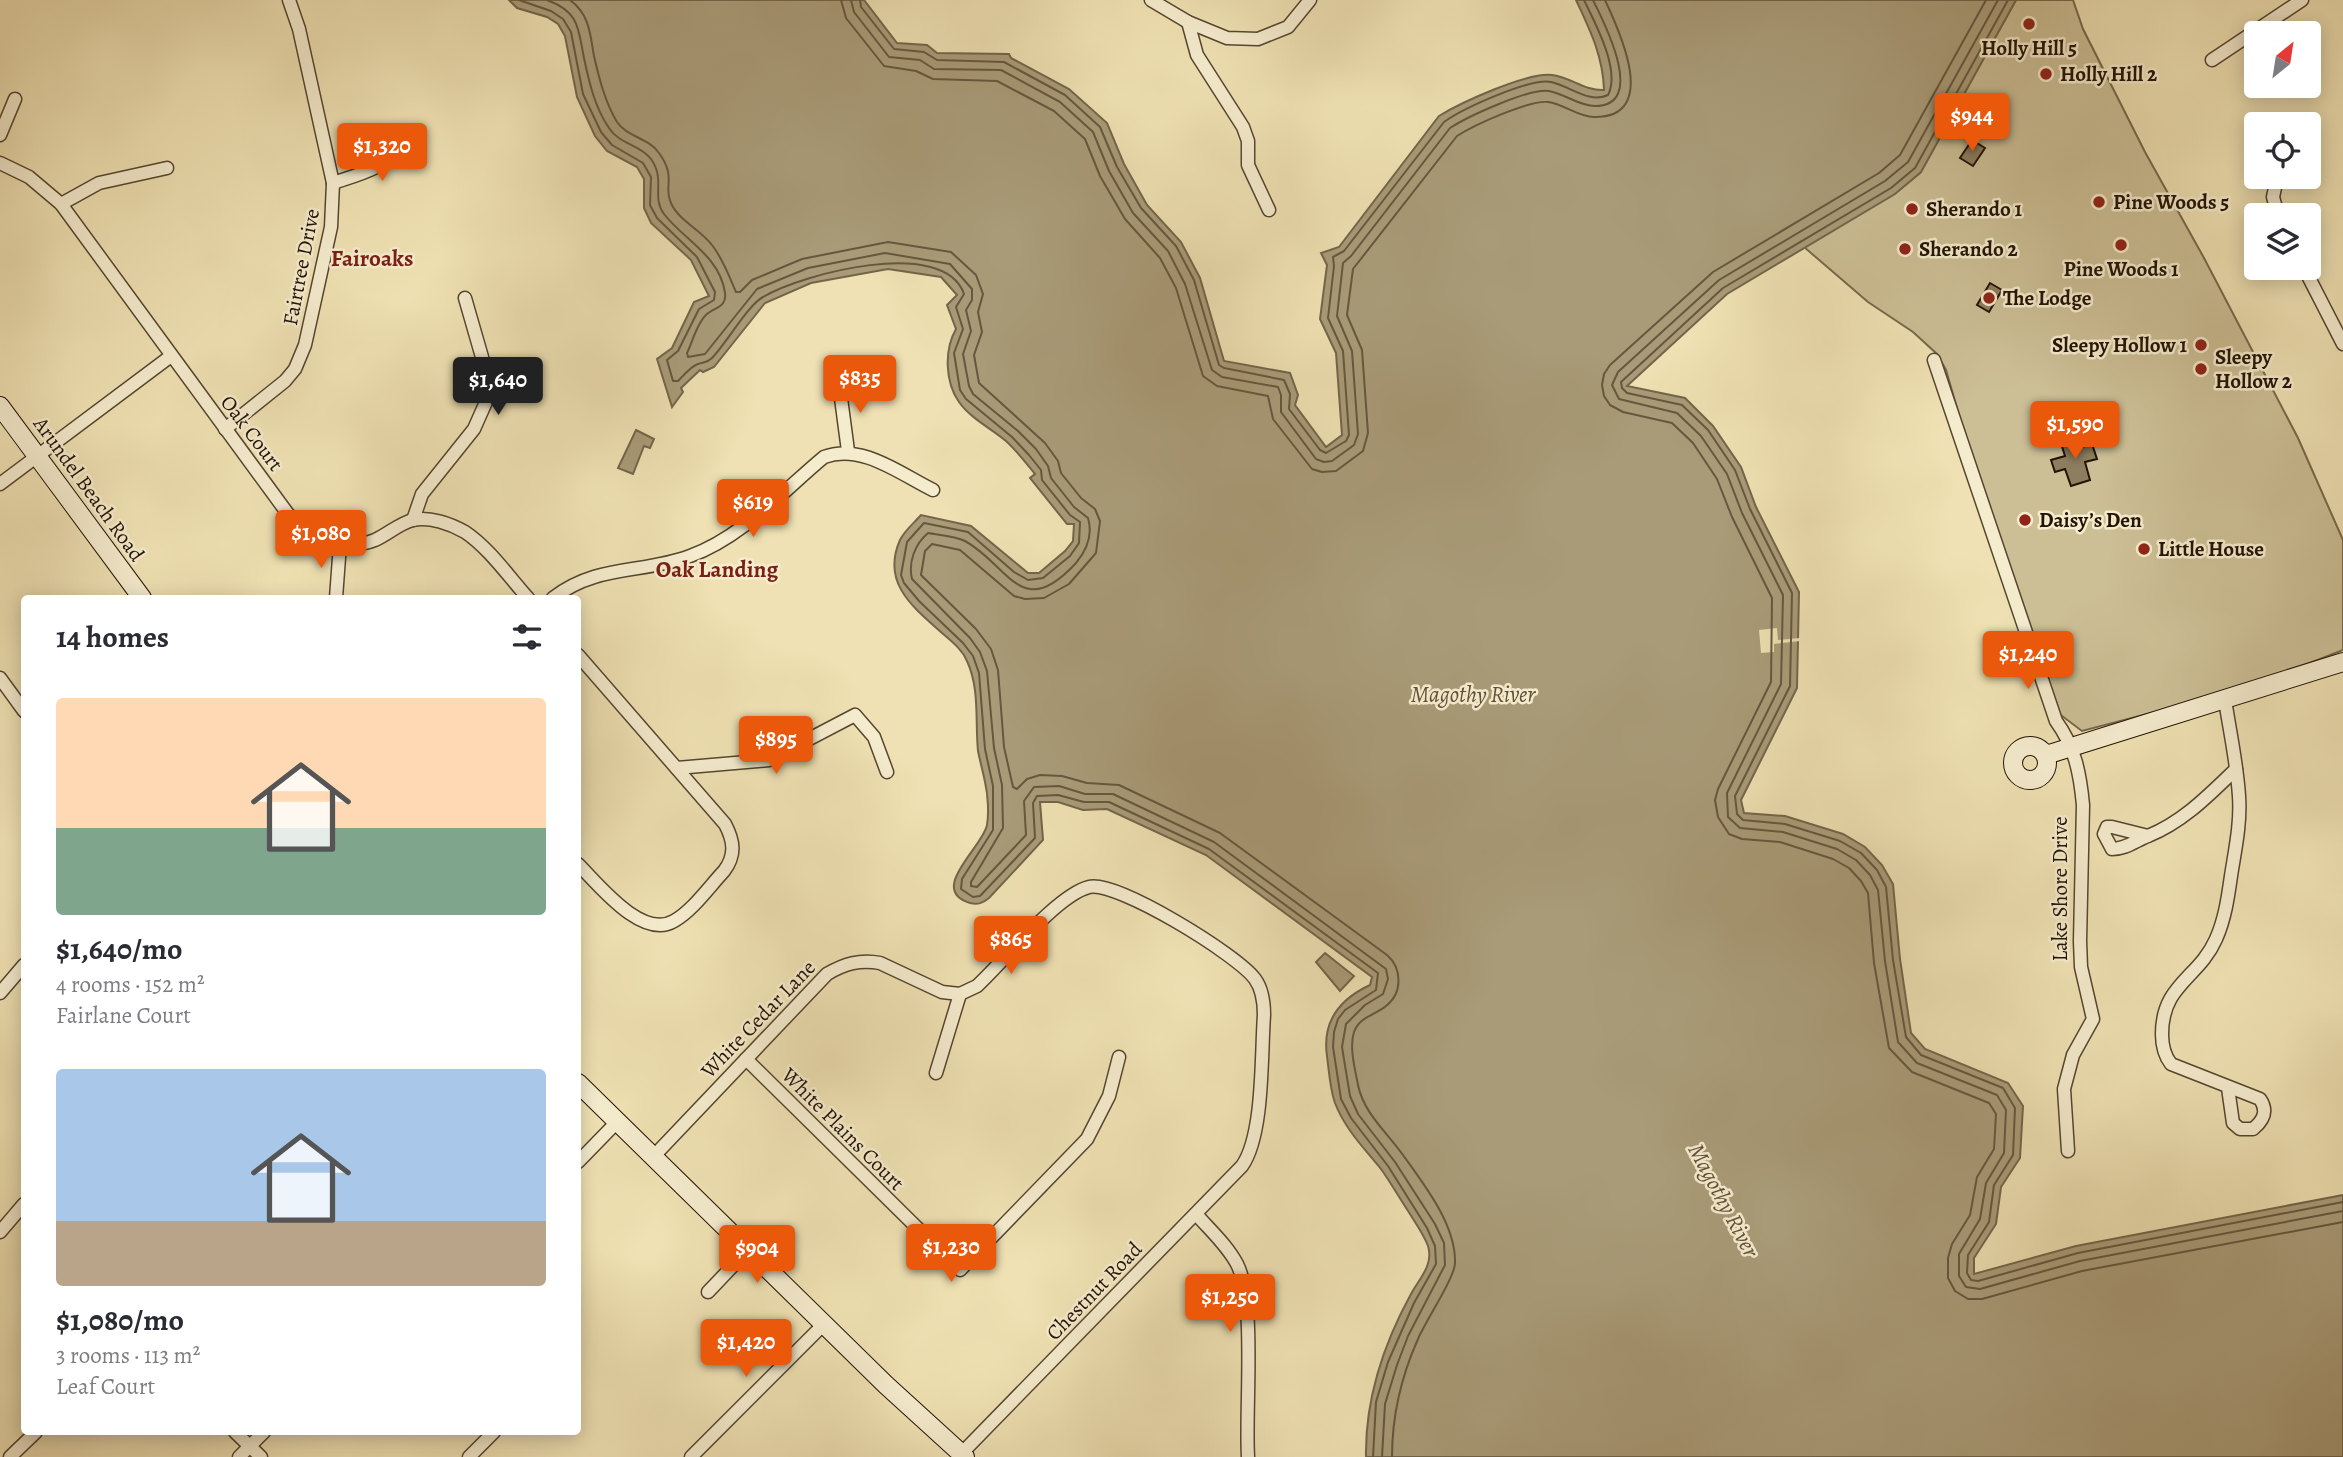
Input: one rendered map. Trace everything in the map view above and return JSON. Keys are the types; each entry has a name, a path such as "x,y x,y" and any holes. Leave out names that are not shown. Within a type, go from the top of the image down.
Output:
{"street":[{"name":"Fairtree Drive","path":"225,429 285,381 301,358 331,227 333,183 299,29 289,0"},
{"path":"1151,0 1188,22 1227,38 1258,39 1287,27 1310,0"},
{"path":"2212,60 2302,0"},
{"path":"1188,22 1197,55 1243,127 1248,141 1248,165 1269,210"},
{"path":"0,135 15,99"},
{"path":"333,183 382,166 391,160 404,144"},
{"name":"Oak Court","path":"0,163 29,177 61,204 288,514 315,535 340,544"},
{"path":"61,204 99,183 167,168"},
{"path":"2310,280 2343,344"},
{"path":"413,520 422,495 474,429 486,402 486,372 465,298"},
{"path":"0,484 171,356"},
{"name":"Lake Shore Drive","path":"1934,360 2056,721 2072,746 2083,805 2081,967 2093,1019 2073,1055 2064,1089 2068,1151"},
{"path":"839,383 848,451"},
{"name":"Arundel Beach Road","path":"0,406 140,595"},
{"path":"557,595 596,575 666,563 691,556 709,547 734,532 824,457 848,451 862,455 933,490"},
{"path":"336,595 340,544 373,541 413,520 438,521 465,532 525,595"},
{"path":"581,658 725,824 733,843 733,853 726,868 682,915 664,925 644,922 627,912 581,867"},
{"path":"2046,755 2343,662"},
{"path":"0,678 21,707"},
{"path":"2225,700 2239,798 2238,835 2222,924 2207,957 2171,994 2162,1024 2165,1056 2171,1064 2228,1088"},
{"path":"677,768 769,760 855,715 874,737 887,772"},
{"path":"2148,836 2170,827 2236,769"},
{"name":"Chestnut Road","path":"960,994 977,986 1064,900 1092,886 1118,892 1204,938 1249,972 1264,999 1252,1152 1242,1166 963,1456"},
{"name":"White Cedar Lane","path":"653,1157 827,974 847,964 869,961 880,963 942,992 960,994"},
{"path":"0,993 21,968"},
{"path":"936,1073 960,994"},
{"name":"White Plains Court","path":"746,1059 960,1270 1087,1139 1109,1096 1119,1057"},
{"path":"581,1086 963,1456"},
{"path":"581,1159 617,1122"},
{"path":"0,1232 21,1208"},
{"path":"1195,1214 1225,1246 1242,1277 1247,1313 1248,1457"},
{"path":"14,1216 21,1223"},
{"path":"708,1292 748,1250"},
{"path":"691,1457 824,1324"},
{"path":"10,1457 33,1435"},
{"path":"238,1435 261,1457"},
{"path":"239,1457 261,1435"},
{"path":"469,1457 491,1435"}],"shaded area":[{"path":"2016,0 2073,0 2083,29 2145,152 2298,438 2343,540 2343,650 2243,689 2082,731 2058,713 1965,436 1946,370 1937,354 1913,332 1868,302 1804,247 1894,194 1920,173"}],"water":[{"name":"Magothy River","path":"509,0 864,0 897,43 927,45 937,53 1009,54 1011,58 1069,89 1107,123 1124,164 1147,205 1181,242 1200,278 1224,361 1290,373 1298,395 1295,405 1326,447 1342,435 1336,353 1320,319 1327,265 1321,253 1339,247 1439,116 1494,90 1541,75 1559,76 1590,88 1604,90 1598,54 1576,0 2016,0 1921,172 1895,194 1727,294 1627,386 1685,398 1713,426 1741,467 1756,507 1799,592 1797,688 1741,800 1744,813 1785,816 1843,834 1865,847 1882,865 1893,884 1911,1033 1925,1049 2008,1083 2023,1106 2020,1158 2001,1187 1996,1224 1974,1258 1974,1274 2076,1246 2343,1195 2343,1457 1366,1457 1372,1393 1384,1353 1429,1259 1428,1246 1422,1234 1381,1169 1344,1121 1332,1092 1326,1044 1330,1022 1350,997 1370,985 1372,977 1206,855 1107,809 1083,810 1058,802 1040,802 1043,840 987,900 973,904 958,897 954,888 955,878 983,834 988,820 987,793 978,751 974,683 962,653 903,593 894,569 895,555 900,540 921,515 971,526 1028,573 1039,573 1073,541 1074,524 1067,524 1030,478 1035,474 1014,449 969,413 954,394 949,376 948,356 956,329 947,305 957,295 941,277 888,269 811,283 765,303 714,367 703,372 700,370 681,388 683,392 672,407 657,359 672,348 694,302 709,296 691,260 651,223 644,208 644,179 637,167 607,151 595,136 577,97 565,36 558,24 547,17 517,8"},
{"path":"636,430 654,439 650,448 644,446 633,474 618,468"},
{"path":"1325,953 1354,976 1340,991 1316,962"}],"pier":[{"path":"1777,628 1778,640 1800,638 1800,641 1774,644 1774,652 1761,653 1759,630"}],"building":[{"path":"1972,140 1985,148 1973,166 1960,158"},
{"name":"The Lodge","path":"1990,283 2002,290 1989,312 1977,305"},
{"path":"2074,436 2078,448 2092,444 2097,459 2085,462 2090,480 2071,486 2065,469 2055,472 2051,460 2065,456 2060,440"}],"place":[{"name":"Holly Hill 5","path":"2029,24"},
{"name":"Holly Hill 2","path":"2046,74"},
{"name":"Pine Woods 5","path":"2099,202"},
{"name":"Sherando 1","path":"1912,209"},
{"name":"Pine Woods 1","path":"2121,245"},
{"name":"Sherando 2","path":"1905,249"},
{"name":"The Lodge","path":"1989,298"},
{"name":"Sleepy Hollow 1","path":"2201,345"},
{"name":"Sleepy Hollow 2","path":"2201,369"},
{"name":"Daisy’s Den","path":"2025,520"},
{"name":"Little House","path":"2144,549"}],"district":[{"name":"Fairoaks","path":"372,258"},
{"name":"Oak Landing","path":"717,569"}]}
